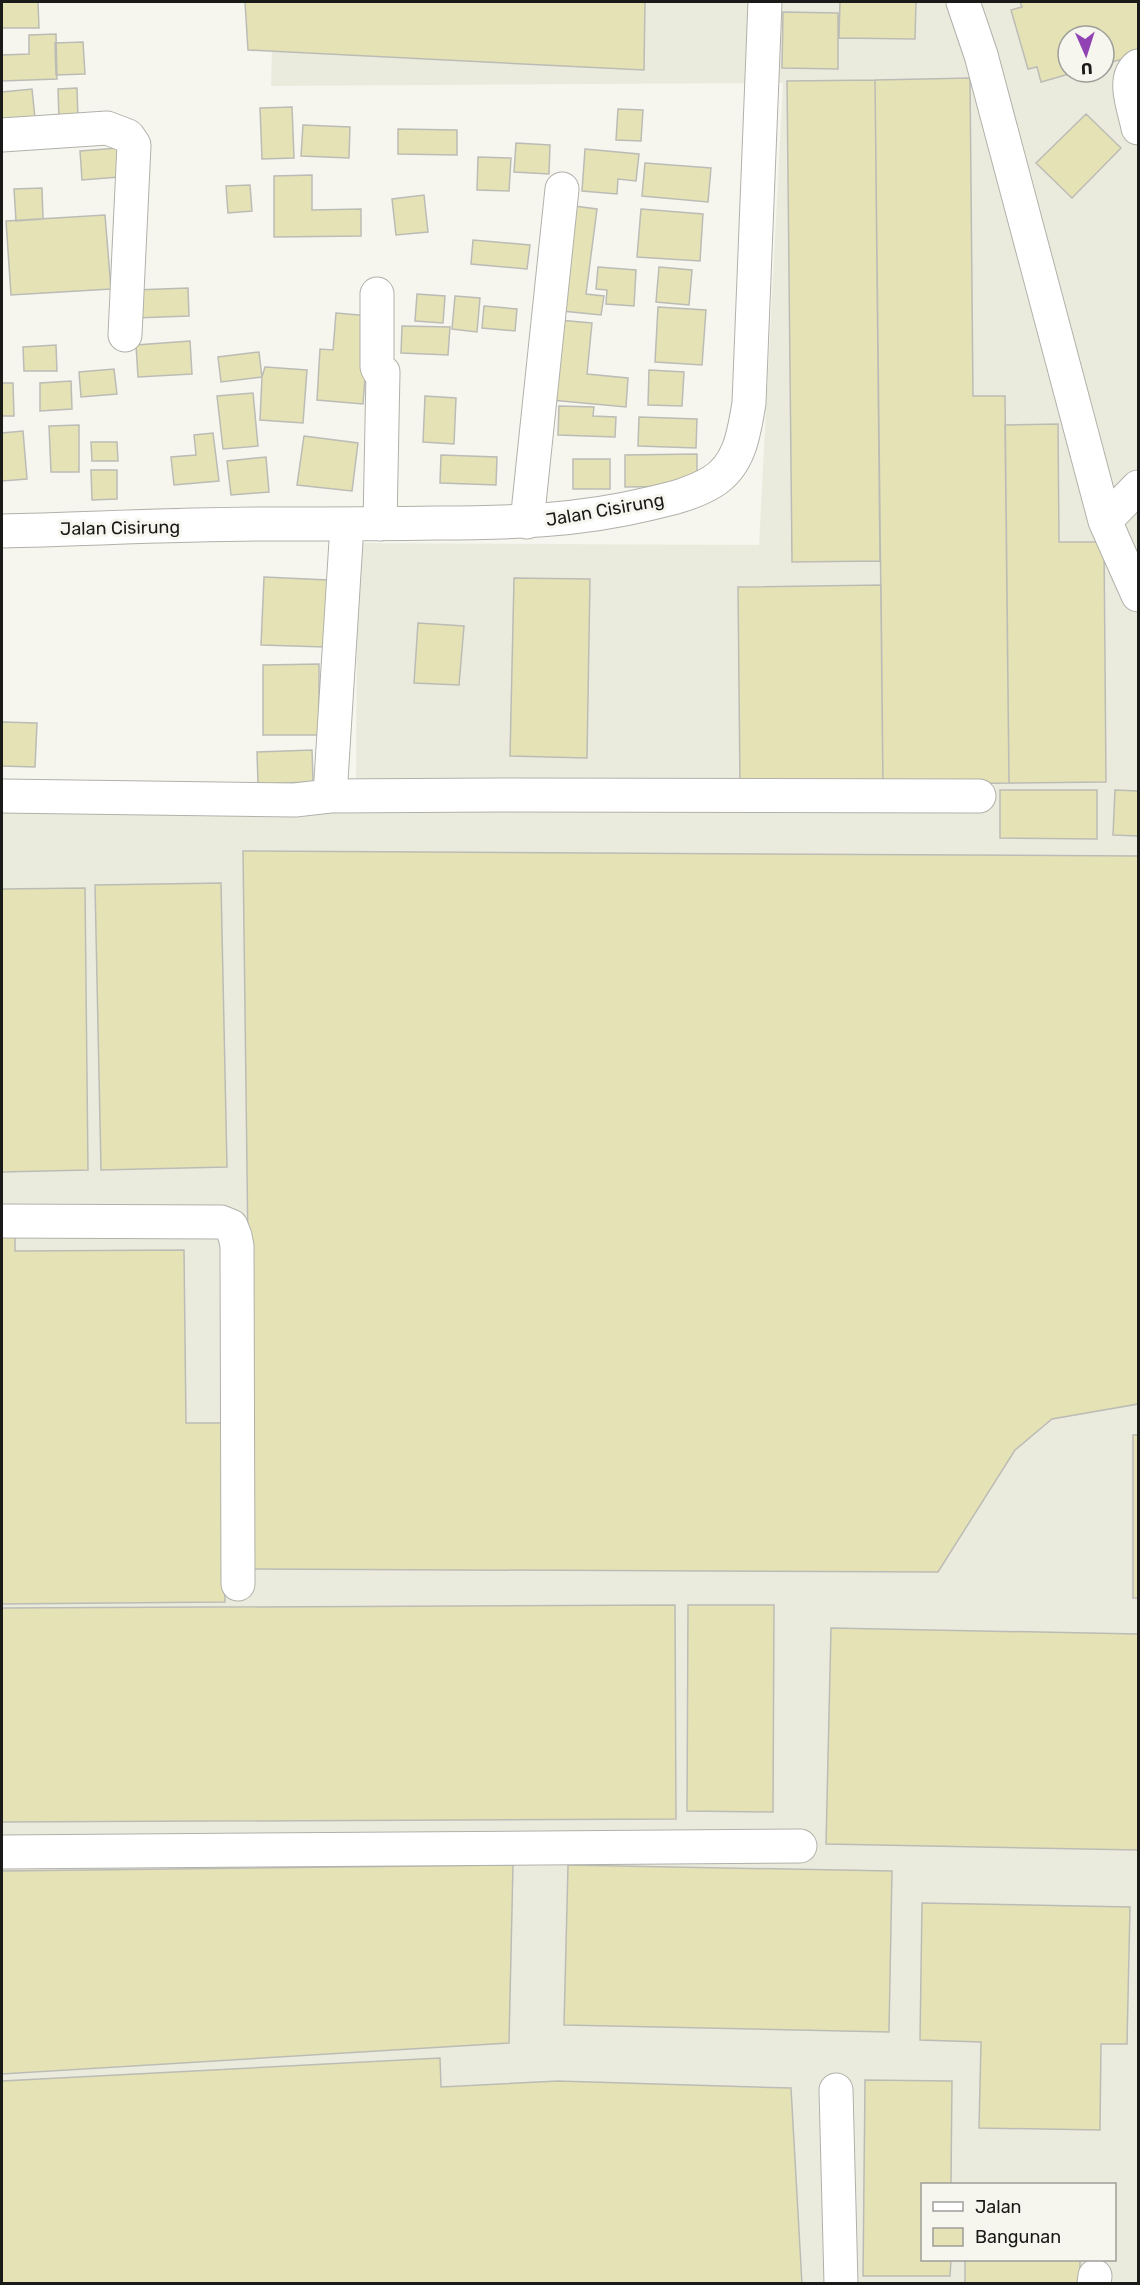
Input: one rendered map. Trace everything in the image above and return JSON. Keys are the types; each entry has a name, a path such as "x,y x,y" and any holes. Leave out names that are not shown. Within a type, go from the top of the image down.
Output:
{"main road":[{"name":"Jalan Cisirung","path":"2,531 267,524 527,522 619,511 685,495 713,482 726,471 736,457 744,436 749,403 765,2"},
{"path":"963,2 981,56 1105,521 1138,595"},
{"path":"1138,66 1131,75 1129,83 1138,128"},
{"path":"2,135 107,128 128,136 134,145 125,335"},
{"path":"527,522 562,189"},
{"path":"378,294 376,367 377,370 383,372 380,524"},
{"path":"1105,521 1138,487"},
{"path":"330,796 347,525"},
{"path":"2,796 295,800 330,796 980,796"},
{"path":"2,1221 221,1222 231,1227 236,1236 237,1246 238,1584"},
{"path":"2,1852 800,1846"},
{"path":"836,2090 841,2283"}],"shaded area":[{"path":"273,2 1138,2 1138,2283 2,2284 2,794 356,795 357,543 759,545 783,83 271,86"}],"building":[{"path":"2,2 38,2 39,28 2,28"},
{"path":"245,2 645,2 644,70 248,50"},
{"path":"840,2 916,2 915,39 839,38"},
{"path":"1020,2 1138,2 1138,55 1116,61 1116,24 1056,24 1056,78 1041,82 1037,67 1028,69 1011,10 1022,7"},
{"path":"783,12 838,13 838,69 782,68"},
{"path":"56,34 57,79 2,81 2,55 29,54 29,35"},
{"path":"83,42 85,74 56,75 55,43"},
{"path":"970,78 973,396 1005,396 1009,783 883,785 875,80"},
{"path":"875,80 880,561 792,562 787,81"},
{"path":"77,88 78,119 59,120 58,89"},
{"path":"32,89 35,118 2,121 2,92"},
{"path":"292,107 294,158 262,159 260,108"},
{"path":"618,109 643,110 641,141 616,140"},
{"path":"1086,114 1121,148 1072,198 1036,163"},
{"path":"303,125 350,127 349,158 301,156"},
{"path":"398,129 457,130 457,155 398,154"},
{"path":"516,143 550,145 549,174 514,172"},
{"path":"118,148 119,177 82,180 80,151"},
{"path":"585,149 639,154 636,181 618,179 617,194 582,191"},
{"path":"478,157 511,158 509,191 477,190"},
{"path":"645,163 711,168 708,202 642,196"},
{"path":"312,175 312,210 361,209 361,236 274,237 274,176"},
{"path":"250,185 252,211 228,213 226,186"},
{"path":"42,188 43,219 16,221 14,189"},
{"path":"424,195 428,232 396,235 392,199"},
{"path":"574,206 597,209 586,294 604,296 601,315 562,311"},
{"path":"641,209 703,214 700,261 637,257"},
{"path":"105,215 111,289 11,295 6,221"},
{"path":"473,240 530,245 527,269 471,264"},
{"path":"598,267 636,270 634,306 606,304 607,290 596,289"},
{"path":"659,267 692,270 689,305 656,302"},
{"path":"188,288 189,316 135,318 134,290"},
{"path":"417,294 445,296 443,323 415,321"},
{"path":"455,296 480,298 477,332 452,329"},
{"path":"484,306 517,309 515,331 482,328"},
{"path":"658,307 706,310 702,365 655,362"},
{"path":"336,313 370,316 363,404 317,400 320,349 333,350"},
{"path":"558,320 592,323 587,374 628,378 626,407 551,400"},
{"path":"402,326 450,327 448,355 401,353"},
{"path":"190,341 192,374 138,377 136,345"},
{"path":"56,345 57,371 24,371 23,347"},
{"path":"259,352 262,377 221,382 218,357"},
{"path":"265,367 307,370 303,423 260,420 262,377"},
{"path":"114,369 117,394 81,397 79,372"},
{"path":"649,370 684,372 682,406 648,405"},
{"path":"71,381 72,409 40,411 40,383"},
{"path":"2,383 13,383 14,416 2,416"},
{"path":"253,393 258,446 223,449 217,396"},
{"path":"425,396 456,398 454,444 423,442"},
{"path":"559,406 594,407 593,416 616,417 615,437 558,435"},
{"path":"639,417 697,419 696,448 638,446"},
{"path":"1058,424 1059,542 1104,542 1106,782 1009,783 1005,425"},
{"path":"79,425 79,472 51,472 49,426"},
{"path":"23,431 27,479 2,481 2,433"},
{"path":"213,433 219,481 174,485 171,457 196,455 194,435"},
{"path":"304,436 358,443 352,491 297,485"},
{"path":"91,442 117,442 118,461 92,461"},
{"path":"697,454 697,486 625,487 625,455"},
{"path":"441,455 497,457 496,485 440,483"},
{"path":"266,457 269,492 231,495 227,461"},
{"path":"573,459 610,459 610,489 573,489"},
{"path":"91,470 117,470 117,499 92,500"},
{"path":"264,577 328,580 325,647 261,645"},
{"path":"514,578 590,579 587,758 510,756"},
{"path":"881,585 883,785 740,786 738,587"},
{"path":"418,623 464,626 459,685 414,683"},
{"path":"319,664 319,735 263,735 263,665"},
{"path":"2,722 37,723 35,767 2,766"},
{"path":"312,750 313,782 258,784 257,752"},
{"path":"1000,790 1097,790 1097,839 1000,838"},
{"path":"1115,790 1138,791 1138,836 1113,835"},
{"path":"243,851 1138,856 1138,1404 1052,1419 1015,1450 938,1572 252,1569"},
{"path":"221,883 227,1167 101,1170 95,885"},
{"path":"85,888 88,1170 2,1172 2,889"},
{"path":"2,1232 15,1232 15,1251 184,1250 186,1423 223,1423 225,1602 2,1604"},
{"path":"1133,1435 1138,1435 1138,1598 1133,1598"},
{"path":"675,1605 676,1819 2,1822 2,1608"},
{"path":"688,1605 774,1605 773,1812 687,1811"},
{"path":"831,1628 1138,1634 1138,1850 826,1844"},
{"path":"513,1865 509,2043 2,2074 2,1871"},
{"path":"568,1865 892,1871 889,2032 564,2025"},
{"path":"922,1903 1130,1907 1127,2044 1101,2044 1100,2130 979,2128 981,2042 920,2040"},
{"path":"440,2058 441,2087 558,2081 791,2088 802,2284 2,2284 2,2081"},
{"path":"865,2080 952,2081 951,2183 921,2183 921,2261 951,2261 950,2276 863,2276"},
{"path":"965,2261 1080,2261 1080,2284 965,2284"}]}
